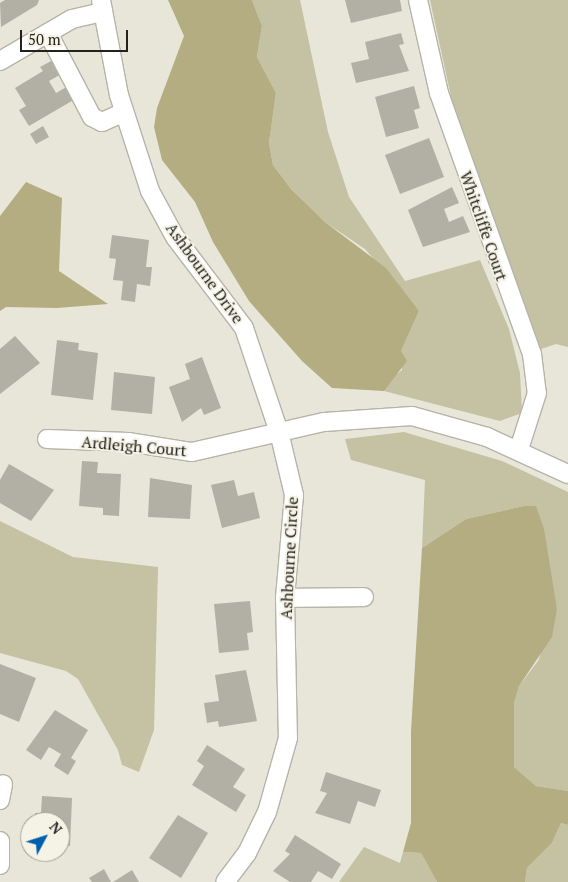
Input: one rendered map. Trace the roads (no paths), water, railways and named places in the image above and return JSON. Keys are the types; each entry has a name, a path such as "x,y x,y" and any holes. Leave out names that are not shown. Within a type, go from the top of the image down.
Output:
{"street":[{"name":"Whitcliffe Court","path":"418,0 439,93 532,354 537,393 519,449"},
{"path":"0,61 72,19 102,6"},
{"name":"Ashbourne Drive","path":"102,6 124,112 150,191 171,229 244,328 279,432"},
{"path":"48,33 92,117 102,122 124,112"},
{"path":"279,432 372,416 412,416 519,449 568,474"},
{"name":"Ardleigh Court","path":"47,440 128,442 192,452 279,432"},
{"name":"Ashbourne Circle","path":"225,882 247,853 267,812 288,738 285,598 295,511 279,432"},
{"path":"285,598 364,597"},
{"path":"0,841 0,865"}]}
